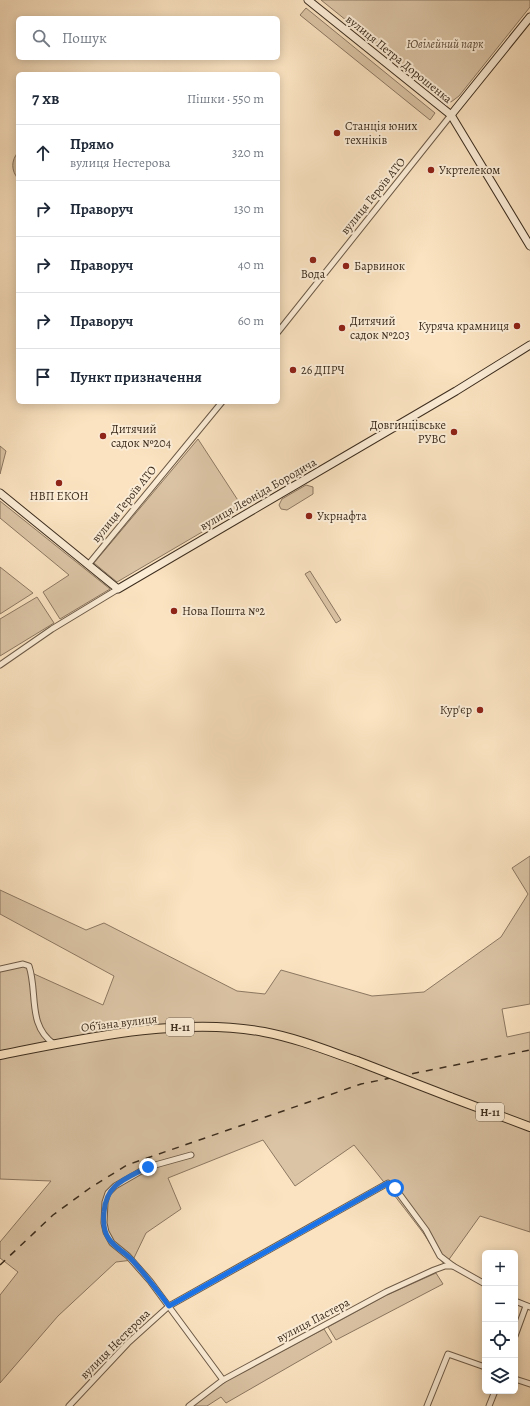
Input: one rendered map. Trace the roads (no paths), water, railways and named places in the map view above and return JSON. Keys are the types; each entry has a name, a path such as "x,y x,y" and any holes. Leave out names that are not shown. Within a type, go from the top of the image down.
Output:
{"main road":[{"name":"Обʼїзна вулиця","path":"0,1055 110,1034 179,1027 238,1028 290,1038 357,1061 530,1127"}],"street":[{"name":"вулиця Петра Дорошенка","path":"308,0 451,115 530,246"},
{"name":"вулиця Героїв АТО","path":"280,329 530,17"},
{"name":"вулиця Леоніда Бородича","path":"0,665 52,629 118,589 456,391 530,345"},
{"name":"вулиця Героїв АТО","path":"88,565 220,404"},
{"path":"0,493 118,589"},
{"path":"0,969 22,964 30,966 37,1021 41,1032 54,1044"},
{"path":"191,1154 148,1167 126,1178 108,1193 105,1202 104,1223 108,1238 115,1246 133,1260 223,1380"},
{"name":"вулиця Нестерова","path":"69,1406 128,1343 169,1306 388,1183 395,1188 426,1230 440,1256 453,1266"},
{"path":"453,1266 482,1282"},
{"name":"вулиця Пастера","path":"189,1406 223,1380 386,1292 439,1268 453,1266"},
{"path":"518,1302 528,1306 518,1329"},
{"path":"429,1405 448,1354 482,1367"},
{"path":"518,1379 530,1384"},
{"path":"489,1406 494,1394"}],"railway":[{"path":"0,1265 53,1215 90,1188 127,1165 361,1084 530,1050"}],"place":[{"name":"Станція юних техніків","path":"337,133"},
{"name":"Укртелеком","path":"431,170"},
{"name":"Вода","path":"313,260"},
{"name":"Барвинок","path":"346,266"},
{"name":"Куряча крамниця","path":"517,326"},
{"name":"Дитячий садок №203","path":"342,328"},
{"name":"26 ДПРЧ","path":"293,370"},
{"name":"Довгинцівське РУВС","path":"454,432"},
{"name":"Дитячий садок №204","path":"103,436"},
{"name":"НВП ЕКОН","path":"59,483"},
{"name":"Укрнафта","path":"309,516"},
{"name":"Нова Пошта №2","path":"174,611"},
{"name":"Кур'єр","path":"480,710"}],"park label":[{"name":"Ювілейний парк","path":"445,44"}]}
